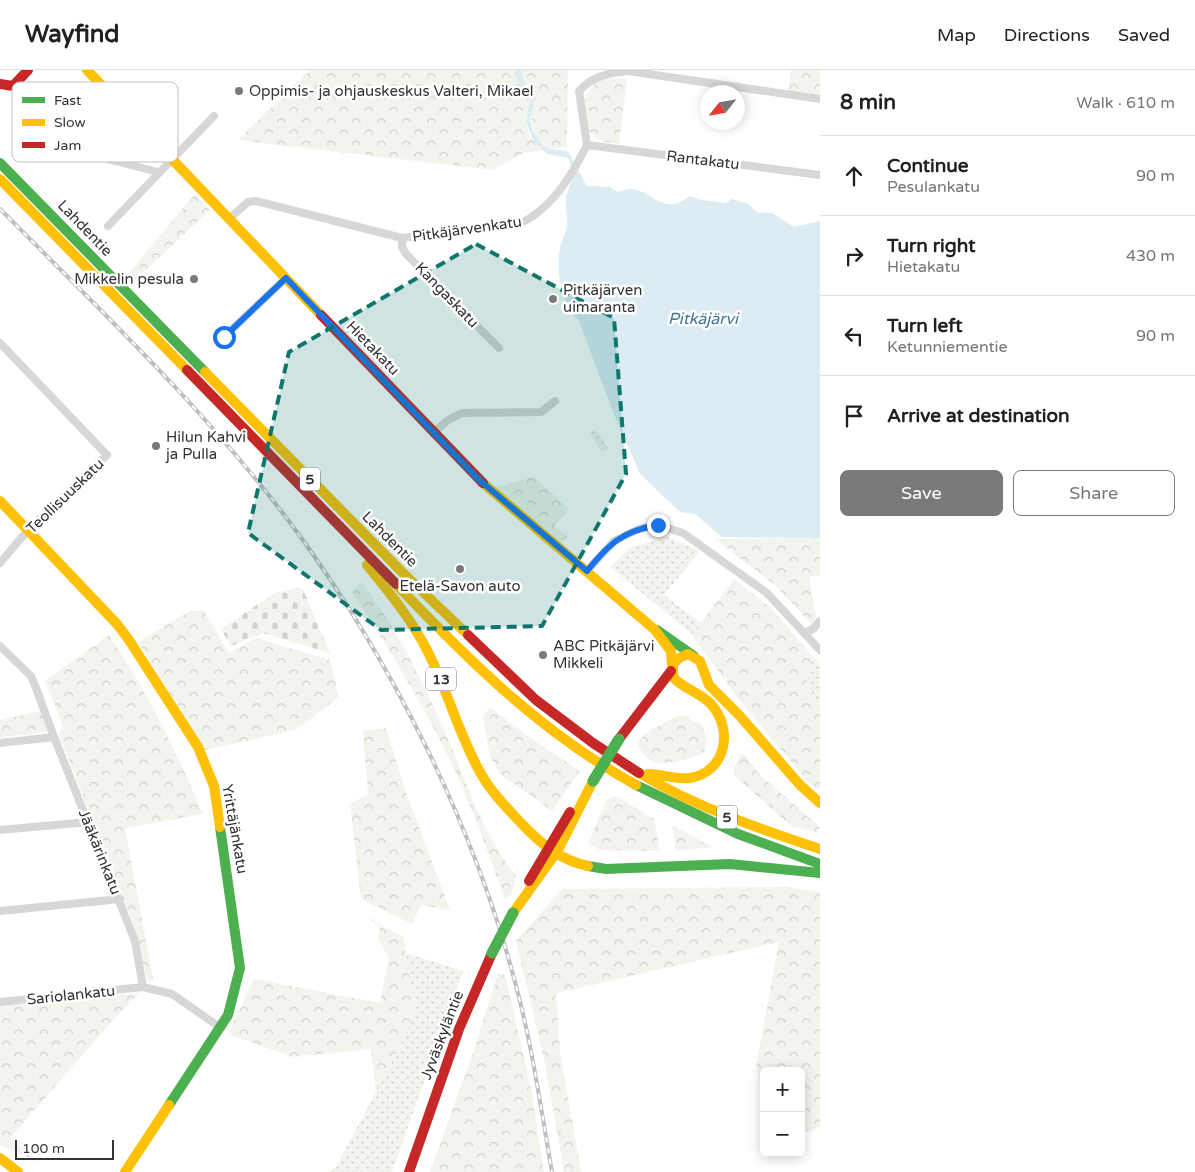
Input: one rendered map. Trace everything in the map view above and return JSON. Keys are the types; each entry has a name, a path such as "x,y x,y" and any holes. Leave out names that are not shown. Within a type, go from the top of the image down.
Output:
{"main road":[{"name":"Hietakatu","path":"87,70 98,82"},
{"name":"Hietakatu","path":"175,162 477,478 654,629 671,651 672,668"},
{"name":"Lahdentie","path":"0,163 449,619 536,700 593,743 640,774 682,797 729,818 820,850"},
{"name":"Lahdentie","path":"0,179 478,668 513,700 568,743 626,781 678,809 721,829 820,864"},
{"name":"Yrittäjänkatu","path":"0,502 117,624 204,760 214,786 222,829 240,968 236,992 221,1028 125,1172"},
{"name":"13","path":"326,513 400,606 418,635 438,673 469,753 488,785 506,808 551,851"},
{"name":"Hietakatu","path":"654,629 665,634 695,656"},
{"path":"640,774 691,778 706,772 718,760 726,736 723,719 713,704 676,681 672,668 681,655 695,656 702,666 708,685 734,710 800,785 820,803"},
{"path":"684,685 692,685 700,677 702,666"},
{"name":"Jyväskyläntie","path":"649,702 653,692 672,668"},
{"name":"Jyväskyläntie","path":"408,1172 459,1029 492,953 513,913 530,893 551,851 619,739 649,702 671,687 684,685"},
{"path":"551,851 567,861 606,869 730,864 820,873"},
{"path":"0,1158 18,1172"}],"street":[{"path":"587,145 579,91 586,83 608,73 628,72 820,99"},
{"path":"178,151 214,116"},
{"name":"Pitkäjärvenkatu","path":"229,219 248,202 256,201 402,238 517,225 532,218 546,207 570,174 587,145"},
{"name":"Rantakatu","path":"587,145 820,175"},
{"path":"119,162 158,172"},
{"path":"108,226 167,162"},
{"name":"Kangaskatu","path":"402,238 402,247 406,254 499,348"},
{"path":"224,337 286,278"},
{"name":"Teollisuuskatu","path":"0,342 106,455 28,530 0,563"},
{"path":"433,433 448,420 462,413 541,412 556,401"},
{"path":"587,571 614,541 641,528 658,525 684,532 767,593 820,650"},
{"path":"804,633 813,629 820,621"},
{"name":"Jääkärinkatu","path":"0,646 31,676 120,899 135,941 143,987"},
{"path":"0,743 54,737"},
{"path":"0,830 88,822"},
{"path":"0,911 120,899"},
{"path":"143,987 172,994 221,1028"},
{"name":"Sariolankatu","path":"0,1002 143,987"}],"highlighted area":[{"path":"476,244 614,318 626,474 542,626 381,630 248,533 289,352"}],"green space":[{"path":"310,70 515,70 515,75 530,98 526,120 529,135 543,150 523,153 493,170 238,140"},
{"path":"521,70 568,70 567,147 550,149 536,136 533,129 529,89"},
{"path":"791,70 820,70 820,95 788,91"},
{"path":"607,78 627,79 619,144 596,138 584,123 583,105 586,96 598,82"},
{"path":"195,194 210,210 134,281 128,274"},
{"path":"596,429 608,448 602,452 590,433"},
{"path":"534,477 569,509 554,526 568,537 561,544 494,487"},
{"path":"668,537 700,551 664,595 701,623 692,634 610,567 629,548"},
{"path":"820,538 820,575 809,577 816,617 812,625 775,585 715,539"},
{"path":"734,579 771,608 812,656 807,683 820,713 820,791 808,782 737,697 692,635"},
{"path":"361,582 389,622 413,664 488,833 516,876 511,895 505,899 486,846 450,760 404,674 352,592"},
{"path":"302,587 330,653 263,633 231,646 221,629 275,593"},
{"path":"190,611 204,611 229,653 256,638 330,660 339,697 296,730 205,750 138,642"},
{"path":"109,635 136,678 160,722 203,814 125,828 153,979 148,983 134,925 59,735 63,726 45,681"},
{"path":"812,656 820,663 820,713 807,683"},
{"path":"490,707 525,734 580,771 552,811 499,773 490,756 483,716"},
{"path":"41,711 47,732 0,738 0,720"},
{"path":"677,716 688,716 690,720 701,724 707,738 704,752 673,762 665,763 650,760 644,755 638,744 644,734"},
{"path":"386,728 404,787 450,910 421,905 412,924 361,899 350,803 368,795 363,731"},
{"path":"743,753 761,776 820,827 817,832 791,826 735,776 734,765"},
{"path":"616,796 654,819 660,851 600,850 588,843 607,799"},
{"path":"672,825 713,847 676,851"},
{"path":"790,887 820,892 820,1128 805,1132 805,1067 760,1067 760,1080 756,1067 779,942 556,993 560,1052 581,1172 564,1172 545,1063 516,941 562,889"},
{"path":"365,916 403,937 415,1008 400,1047 376,1092 371,1049 293,1057 228,1034 254,979 380,1003 389,958 378,939 380,926"},
{"path":"406,953 463,971 392,1172 327,1172 336,1167 400,1047 415,1008"},
{"path":"498,973 505,975 531,1088 544,1172 430,1172 472,1056"},
{"path":"139,993 10,1138 41,1163 0,1145 0,1006"}],"water":[{"name":"Pitkäjärvi","path":"515,70 521,70 533,99 533,111 530,118 533,132 543,145 550,149 568,151 587,186 610,187 618,192 628,189 638,190 658,201 672,204 690,196 701,200 726,203 732,199 748,204 757,212 772,213 794,227 820,221 820,538 722,537 695,514 680,512 640,474 613,412 579,321 568,306 561,287 559,258 567,226 566,198 573,179 573,171 568,158 547,154 533,140 526,121 530,98 514,75"}],"railway":[{"path":"0,209 154,365 228,446 297,532 332,582 397,690 453,805 498,923 526,1029 552,1172"}],"traffic: fast":[{"path":"0,163 205,372"},
{"path":"657,630 694,656"},
{"path":"593,781 619,739"},
{"path":"636,785 738,834 820,864"},
{"path":"169,1105 228,1015 240,968 220,827"},
{"path":"588,866 606,869 730,864 820,873"},
{"path":"492,953 513,913"}],"traffic: slow":[{"path":"87,70 98,82"},
{"path":"175,162 321,315"},
{"path":"0,179 187,370"},
{"path":"205,372 400,570 468,635"},
{"path":"483,483 654,629 671,651 672,665"},
{"path":"0,501 117,624 129,640 198,747 214,786 220,827"},
{"path":"367,565 400,607 422,640 473,759 490,788 536,838 569,860 588,866"},
{"path":"396,584 451,641 508,694 570,743 636,785"},
{"path":"648,774 674,778 690,778 702,774 712,767 719,758 723,748 724,736 718,713 706,699 673,677 673,664 679,658 688,654 700,661 709,685 739,715 800,785 820,803"},
{"path":"639,773 682,796 750,825 820,849"},
{"path":"513,913 558,850 593,781"},
{"path":"125,1172 169,1105"},
{"path":"0,1158 18,1172"}],"traffic: jam":[{"path":"17,82 28,70"},
{"path":"0,84 12,86"},
{"path":"321,315 483,483"},
{"path":"187,370 396,584"},
{"path":"468,635 536,700 593,743 639,773"},
{"path":"619,739 671,671"},
{"path":"529,881 570,812"},
{"path":"409,1172 459,1029 492,953"}],"place":[{"name":"Oppimis- ja ohjauskeskus Valteri, Mikael","path":"239,91"},
{"name":"Mikkelin pesula","path":"194,279"},
{"name":"Pitkäjärven uimaranta","path":"553,299"},
{"name":"Hilun Kahvi ja Pulla","path":"156,446"},
{"name":"Etelä-Savon auto","path":"460,569"},
{"name":"ABC Pitkäjärvi Mikkeli","path":"543,655"}],"route":[{"path":"224,337 286,278 477,478 587,571 614,541 641,528 658,525"}]}
